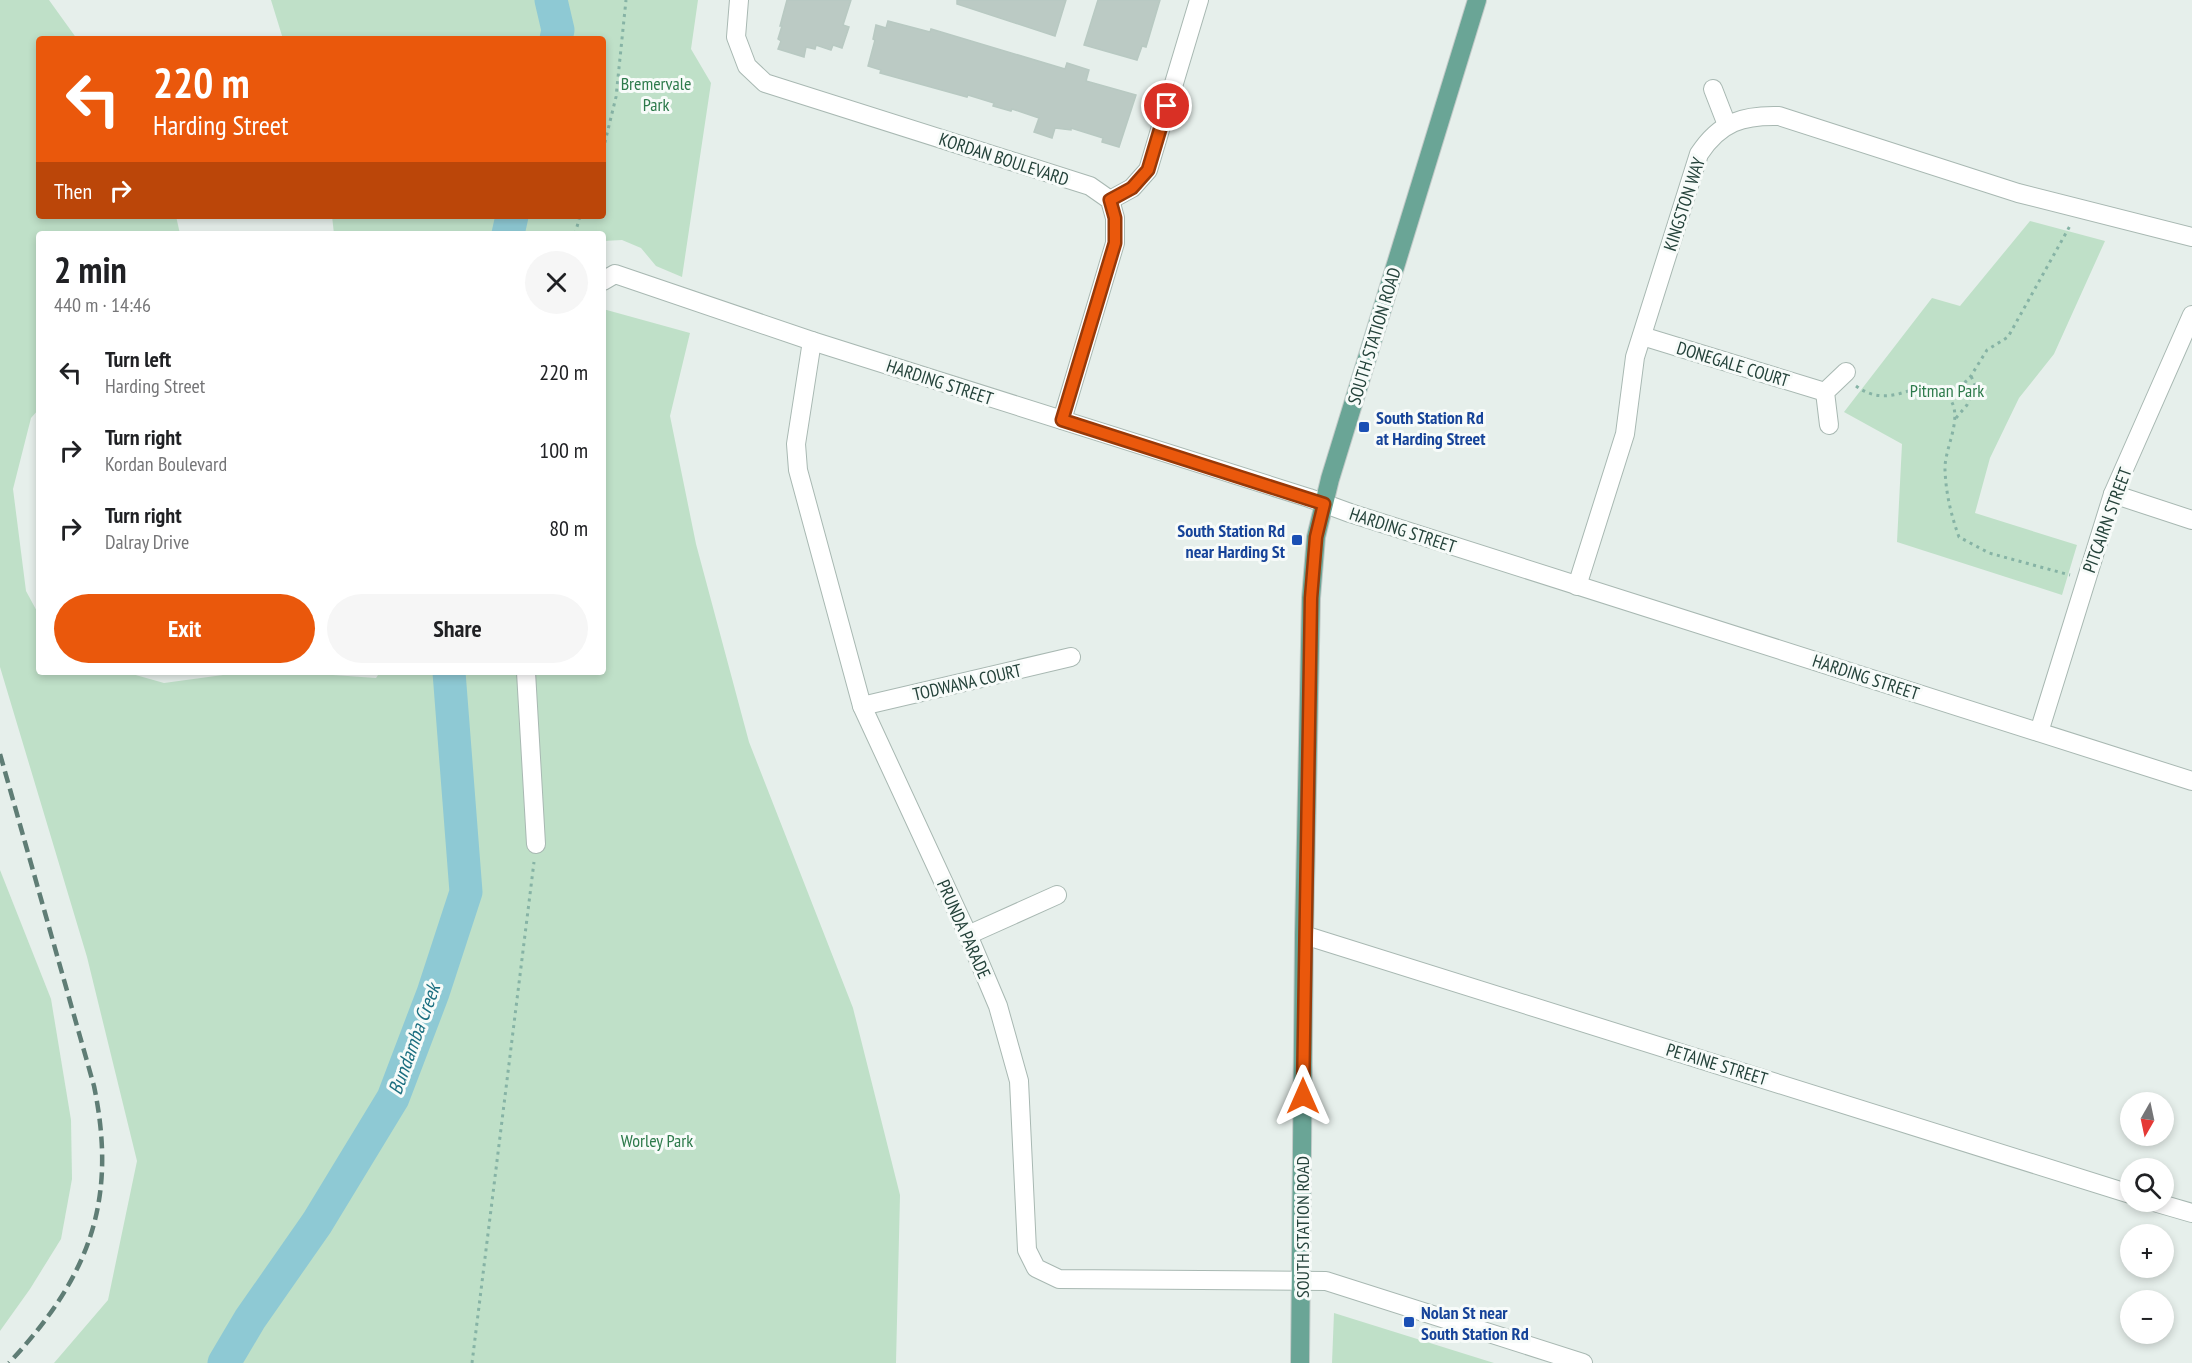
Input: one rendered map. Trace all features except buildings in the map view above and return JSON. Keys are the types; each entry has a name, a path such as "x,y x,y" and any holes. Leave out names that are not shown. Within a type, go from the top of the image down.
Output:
{"main road":[{"name":"SOUTH STATION ROAD","path":"1300,1363 1304,935 1311,598 1316,537 1324,504 1477,0"}],"street":[{"name":"KORDAN BOULEVARD","path":"739,0 736,37 747,66 765,83 1090,186 1110,200"},
{"path":"1062,420 1115,243 1115,218 1110,200 1132,188 1148,170 1199,0"},
{"path":"1713,89 1727,125"},
{"name":"KINGSTON WAY","path":"1577,586 1625,434 1635,357 1700,154 1709,139 1727,125 1745,118 1779,116 2018,193 2192,237"},
{"name":"HARDING STREET","path":"609,277 2192,781"},
{"name":"PITCAIRN STREET","path":"2039,732 2114,494 2192,315"},
{"name":"DONEGALE COURT","path":"1642,336 1825,392"},
{"name":"PRUNDA PARADE","path":"812,341 796,444 798,470 862,706 968,935 998,1006 1019,1081 1027,1250 1036,1268 1059,1279 1326,1281 1583,1363"},
{"path":"1829,425 1825,392 1846,372"},
{"path":"2114,494 2192,520"},
{"name":"TODWANA COURT","path":"862,706 1071,657"},
{"path":"526,675 536,844"},
{"path":"968,935 1057,895"},
{"name":"PETAINE STREET","path":"1304,935 2120,1191"},
{"path":"2174,1208 2192,1214"}],"path":[{"path":"606,138 616,97 626,0"},
{"path":"1944,393 1955,390 1971,376 1987,350 2008,337 2068,231 2077,208"},
{"path":"1956,418 1967,405 1975,385 1971,376"},
{"path":"1825,392 1848,380 1866,393 1878,396 1897,396 1917,387 1935,387 1944,393 1953,403 1956,418 1945,467 1948,507 1959,537 1989,553 2064,572 2085,582"},
{"path":"472,1363 536,844"}],"green space":[{"name":"Worley Park","path":"0,0 49,0 75,36 36,36 36,219 177,219 179,231 36,231 36,412 31,418 13,489 26,591 36,609 36,675 136,675 164,683 223,675 333,675 376,678 378,675 606,675 606,310 690,333 670,416 696,544 749,742 853,1008 900,1195 896,1363 54,1363 108,1300 137,1161 87,957 0,667"},
{"name":"Bremervale Park","path":"271,0 698,0 691,49 711,83 682,277 656,266 641,248 622,240 606,241 606,231 334,231 332,219 606,219 606,36 282,36"},
{"name":"Pitman Park","path":"2030,221 2105,241 2054,354 2019,398 1990,458 1975,513 2077,545 2062,595 1897,542 1902,444 1844,412 1932,298 1960,306"},
{"path":"0,870 51,999 71,1120 72,1179 61,1239 0,1331"},
{"path":"1334,1313 1494,1363 1332,1363"}],"waterway":[{"name":"Bundamba Creek","path":"551,0 558,30 557,36"},
{"name":"Bundamba Creek","path":"509,231 511,219"},
{"name":"Bundamba Creek","path":"224,1363 250,1319 317,1223 393,1098 433,993 466,892 449,675"}],"railway":[{"path":"0,754 94,1086 101,1128 102,1166 99,1202 90,1236 77,1268 59,1300 37,1331 9,1363"}],"place":[{"name":"South Station Rd at Harding Street","path":"1364,427"},
{"name":"South Station Rd near Harding St","path":"1297,540"},
{"name":"Nolan St near South Station Rd","path":"1409,1322"}],"route":[{"path":"1167,106 1148,170 1132,188 1110,200 1115,218 1115,243 1062,420 1324,504 1316,537 1311,598 1303,1096"}]}
